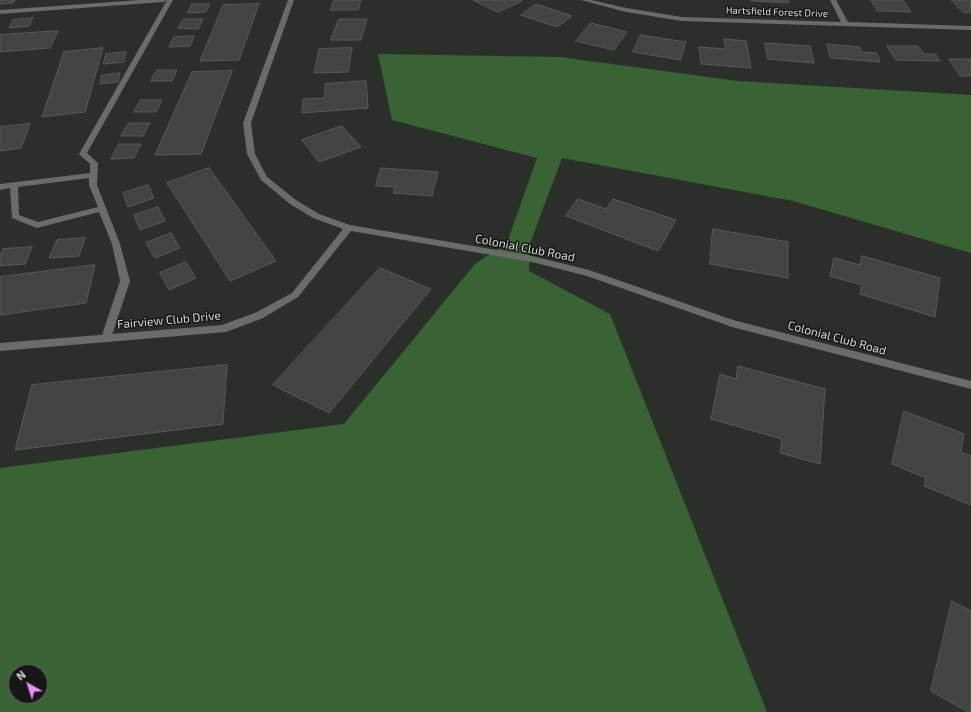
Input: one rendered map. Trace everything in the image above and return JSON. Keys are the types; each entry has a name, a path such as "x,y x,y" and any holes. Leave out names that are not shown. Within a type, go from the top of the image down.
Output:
{"street":[{"path":"0,12 164,0"},
{"path":"106,338 125,281 116,244 93,186 94,163 83,154 170,0"},
{"name":"Colonial Club Road","path":"291,0 247,123 251,154 264,178 293,202 316,216 349,228 532,259 589,273 732,323 971,385"},
{"name":"Hartsfield Forest Drive","path":"584,0 626,10 682,19 971,28"},
{"path":"833,0 846,25"},
{"path":"0,187 94,175"},
{"path":"14,185 15,216 37,225 102,209"},
{"name":"Fairview Club Drive","path":"0,347 223,329 260,315 295,295 349,228"}],"green space":[{"path":"378,54 560,57 738,81 971,95 971,253 793,201 562,158 529,246 529,271 610,314 767,712 0,712 0,468 344,424 475,264 507,243 537,158 392,120"}],"building":[{"path":"0,0 15,0 13,3 0,4"},
{"path":"334,0 361,0 358,10 331,10"},
{"path":"473,0 521,0 522,1 498,12"},
{"path":"788,0 789,3 751,1"},
{"path":"871,0 903,0 911,12 878,11"},
{"path":"952,0 971,0 971,12 964,13"},
{"path":"192,4 210,4 206,12 188,13"},
{"path":"259,4 239,60 200,61 223,5"},
{"path":"536,4 572,16 557,27 521,15"},
{"path":"33,18 29,26 9,28 13,20"},
{"path":"184,19 203,19 198,29 178,28"},
{"path":"339,19 367,19 361,40 331,40"},
{"path":"591,23 627,32 614,50 576,41"},
{"path":"58,31 50,48 0,52 0,35"},
{"path":"641,35 686,42 680,60 633,52"},
{"path":"194,36 190,46 169,47 174,37"},
{"path":"724,39 746,41 751,68 701,64 699,47 726,49"},
{"path":"765,43 810,46 814,63 768,59"},
{"path":"827,44 860,47 861,52 877,53 880,62 831,58"},
{"path":"887,46 918,46 924,54 935,54 940,61 896,60"},
{"path":"103,48 85,112 42,117 64,52"},
{"path":"352,48 348,72 314,73 319,49"},
{"path":"126,52 124,62 103,64 106,54"},
{"path":"949,59 971,59 971,76 961,76"},
{"path":"157,70 177,70 172,81 151,81"},
{"path":"232,71 201,154 155,155 192,72"},
{"path":"120,73 118,82 100,84 101,76"},
{"path":"366,81 368,108 302,113 303,99 325,98 325,84"},
{"path":"141,100 162,100 156,112 134,112"},
{"path":"129,123 150,123 143,136 121,136"},
{"path":"30,124 21,148 0,151 0,127"},
{"path":"342,126 361,147 319,162 302,140"},
{"path":"119,144 141,144 134,158 111,159"},
{"path":"209,168 276,261 230,281 167,183"},
{"path":"381,168 438,172 432,196 393,193 395,187 376,186"},
{"path":"148,185 154,198 128,207 123,193"},
{"path":"578,199 606,209 613,199 676,220 658,251 566,216"},
{"path":"158,207 165,221 140,230 134,215"},
{"path":"713,229 788,242 788,278 710,264"},
{"path":"171,233 180,248 155,258 146,243"},
{"path":"85,238 79,256 49,258 57,240"},
{"path":"32,247 25,264 0,266 0,255 3,249"},
{"path":"862,256 940,278 935,317 860,294 862,285 830,276 834,258 860,265"},
{"path":"186,262 196,278 169,290 160,273"},
{"path":"95,265 86,303 0,315 0,277"},
{"path":"380,268 431,289 329,413 273,385"},
{"path":"227,365 223,424 15,450 32,385"},
{"path":"738,366 825,389 820,464 780,453 782,439 711,419 720,374 736,379"},
{"path":"904,411 964,434 961,452 971,456 971,505 924,486 926,478 892,464"},
{"path":"952,601 971,611 971,712 968,712 931,691"}]}
